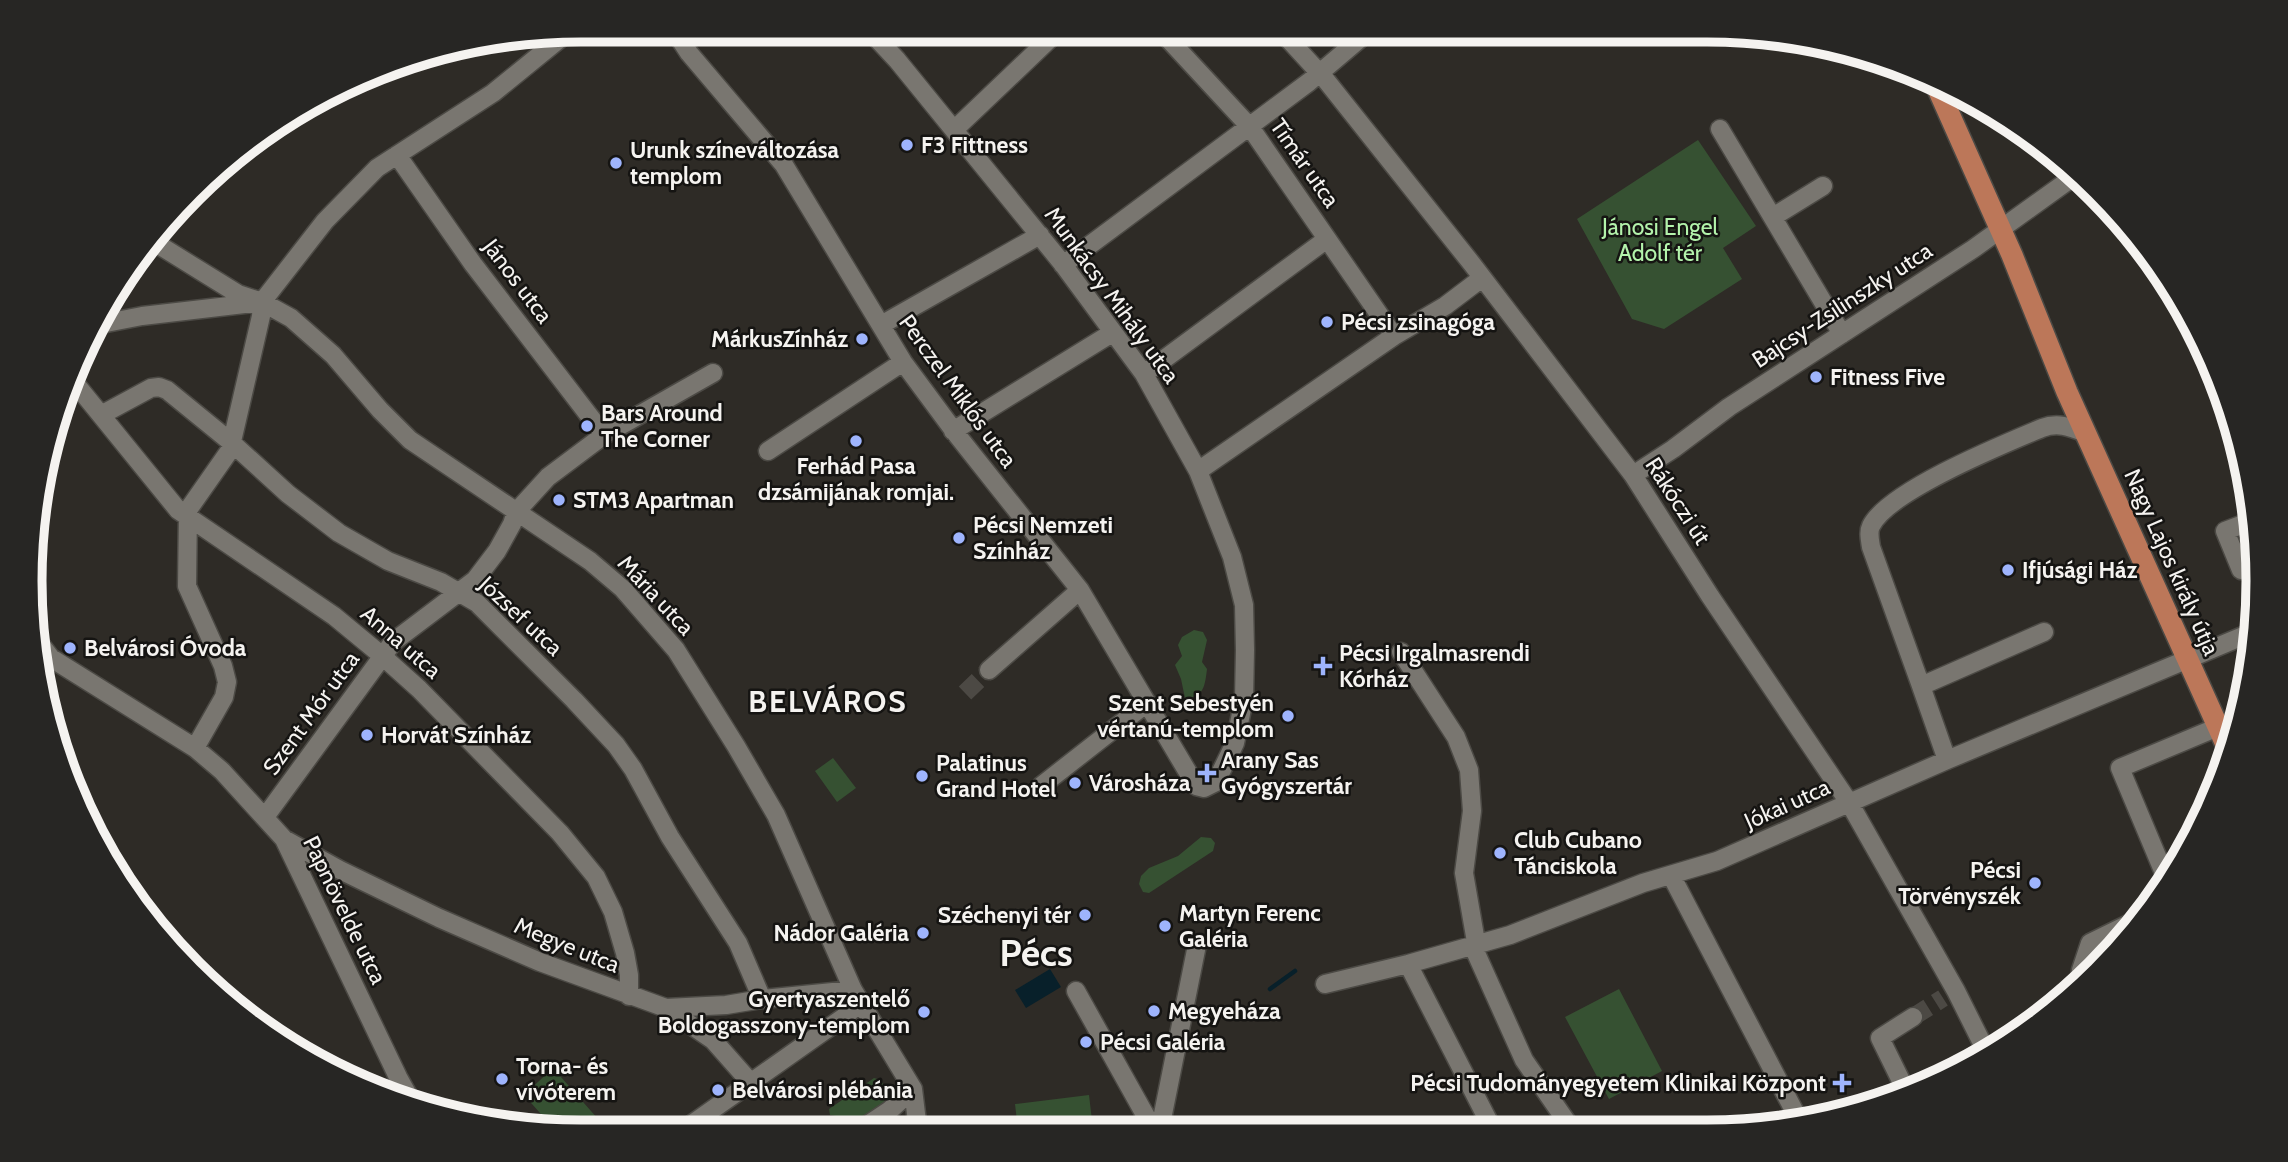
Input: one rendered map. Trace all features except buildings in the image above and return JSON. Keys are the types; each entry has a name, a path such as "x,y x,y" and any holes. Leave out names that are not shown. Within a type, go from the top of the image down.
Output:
{"main road":[{"name":"Nagy Lajos király útja","path":"1941,96 2000,229 2067,392 2223,737"}],"street":[{"name":"Perczel Miklós utca","path":"682,42 784,165 903,362 953,431 1080,590 1196,786"},
{"name":"Munkácsy Mihály utca","path":"880,42 1040,235 1144,374 1198,471 1232,557 1244,605 1245,650 1241,712 1235,743 1216,782 1204,788 1196,786"},
{"path":"954,130 1046,42"},
{"name":"Tímár utca","path":"1171,42 1250,127 1394,336"},
{"name":"Rákóczi út","path":"1291,42 1320,73 1482,278 1633,475 1710,596 1850,804 1950,995 1984,1043"},
{"path":"1063,265 1250,127 1357,42"},
{"path":"195,748 224,697 227,682 223,666 187,586 188,510 230,450 262,302 325,221 377,168 493,93 555,43"},
{"path":"1720,129 1843,334"},
{"name":"János utca","path":"397,155 473,264 604,435"},
{"name":"Bajcsy-Zsilinszky utca","path":"1633,475 1741,400 1934,275 2067,181"},
{"path":"1773,217 1823,186"},
{"path":"881,325 1040,235"},
{"path":"1144,374 1327,239"},
{"name":"Mária utca","path":"159,245 238,294 262,302 291,318 333,355 392,424 410,440 590,561 624,589 676,650 776,815 855,995"},
{"path":"1198,471 1394,336 1427,318 1482,278"},
{"path":"109,322 262,302"},
{"path":"953,431 1112,333"},
{"path":"768,451 903,362"},
{"name":"Szent Mór utca","path":"265,817 393,642 475,580 497,551 513,524 516,512 548,477 604,435 713,373"},
{"name":"Anna utca","path":"78,387 178,510 334,616 383,656 518,788 560,833 596,877 613,912 625,953 629,996"},
{"name":"József utca","path":"101,415 150,388 167,390 232,443 288,494 339,533 388,561 461,593 477,603 616,745 633,769 681,856 738,943 762,999"},
{"path":"2052,424 2064,405 2067,392"},
{"path":"1947,760 1871,547 1869,530 1876,518 1899,500 1962,463 2052,424 2086,433"},
{"path":"2243,524 2225,531 2241,570 2246,568"},
{"path":"989,670 1080,590"},
{"path":"1921,686 2044,632"},
{"name":"Jókai utca","path":"1325,984 1408,964 1510,934 1643,883 1717,861 1947,760 2243,636"},
{"name":"Papnövelde utca","path":"47,652 195,748 222,771 284,839 405,1090"},
{"path":"1401,652 1455,737 1469,770 1472,811 1464,873 1475,951 1524,1060 1565,1120"},
{"path":"1041,786 1147,703"},
{"path":"2162,869 2120,768 2218,727"},
{"name":"Megye utca","path":"284,839 340,870 439,918 540,962 666,1008 762,999 855,995"},
{"path":"1671,875 1795,1112"},
{"path":"2084,966 2090,943 2118,929"},
{"path":"1162,1120 1196,950"},
{"path":"1408,964 1454,1059 1488,1120"},
{"path":"1076,991 1148,1120"},
{"path":"698,1120 850,1012 855,995"},
{"path":"855,995 913,1088 918,1120"},
{"path":"666,1008 713,1040 751,1083"},
{"path":"1902,1083 1880,1038 1913,1017"},
{"path":"875,1120 913,1088"}],"green space":[{"name":"Jánosi Engel Adolf tér","path":"1698,140 1756,226 1723,248 1742,279 1664,329 1632,319 1577,219"},
{"path":"1194,630 1203,632 1207,640 1202,662 1207,669 1200,693 1185,698 1175,665 1182,656 1178,645 1182,637"},
{"path":"833,758 856,788 837,802 815,771"},
{"path":"1201,837 1211,838 1215,843 1213,851 1149,893 1143,892 1139,884 1141,876 1149,868 1178,856"},
{"path":"1619,989 1662,1071 1609,1099 1565,1017"},
{"path":"553,1068 599,1120 545,1119 524,1095"},
{"path":"874,1078 881,1080 887,1091 884,1103 859,1120 830,1115 829,1109"},
{"path":"1089,1095 1092,1120 1017,1120 1015,1104"}],"water":[{"path":"1050,969 1061,987 1026,1008 1015,990"}],"waterway":[{"path":"1270,989 1295,971"}],"tunnel":[{"path":"965,693 989,670"},
{"path":"1913,1017 1943,998"}],"place":[{"name":"F3 Fittness","path":"907,145"},
{"name":"Urunk színeváltozása templom","path":"616,163"},
{"name":"Pécsi zsinagóga","path":"1327,322"},
{"name":"MárkusZínház","path":"862,339"},
{"name":"Fitness Five","path":"1816,377"},
{"name":"Bars Around The Corner","path":"587,426"},
{"name":"Ferhád Pasa dzsámijának romjai.","path":"856,441"},
{"name":"STM3 Apartman","path":"559,500"},
{"name":"Pécsi Nemzeti Színház","path":"959,538"},
{"name":"Ifjúsági Ház","path":"2008,570"},
{"name":"Belvárosi Óvoda","path":"70,648"},
{"name":"Pécsi Irgalmasrendi Kórház","path":"1323,666"},
{"name":"Szent Sebestyén vértanú-templom","path":"1288,716"},
{"name":"Horvát Színház","path":"367,735"},
{"name":"Arany Sas Gyógyszertár","path":"1207,773"},
{"name":"Palatinus Grand Hotel","path":"922,776"},
{"name":"Városháza","path":"1075,783"},
{"name":"Club Cubano Tánciskola","path":"1500,853"},
{"name":"Pécsi Törvényszék","path":"2035,883"},
{"name":"Széchenyi tér","path":"1085,915"},
{"name":"Martyn Ferenc Galéria","path":"1165,926"},
{"name":"Nádor Galéria","path":"923,933"},
{"name":"Megyeháza","path":"1154,1011"},
{"name":"Gyertyaszentelő Boldogasszony-templom","path":"924,1012"},
{"name":"Pécsi Galéria","path":"1086,1042"},
{"name":"Torna- és vívóterem","path":"502,1079"},
{"name":"Pécsi Tudományegyetem Klinikai Központ","path":"1842,1083"},
{"name":"Belvárosi plébánia","path":"718,1090"}],"district":[{"name":"BELVÁROS","path":"828,702"},
{"name":"Pécs","path":"1036,953"}]}
